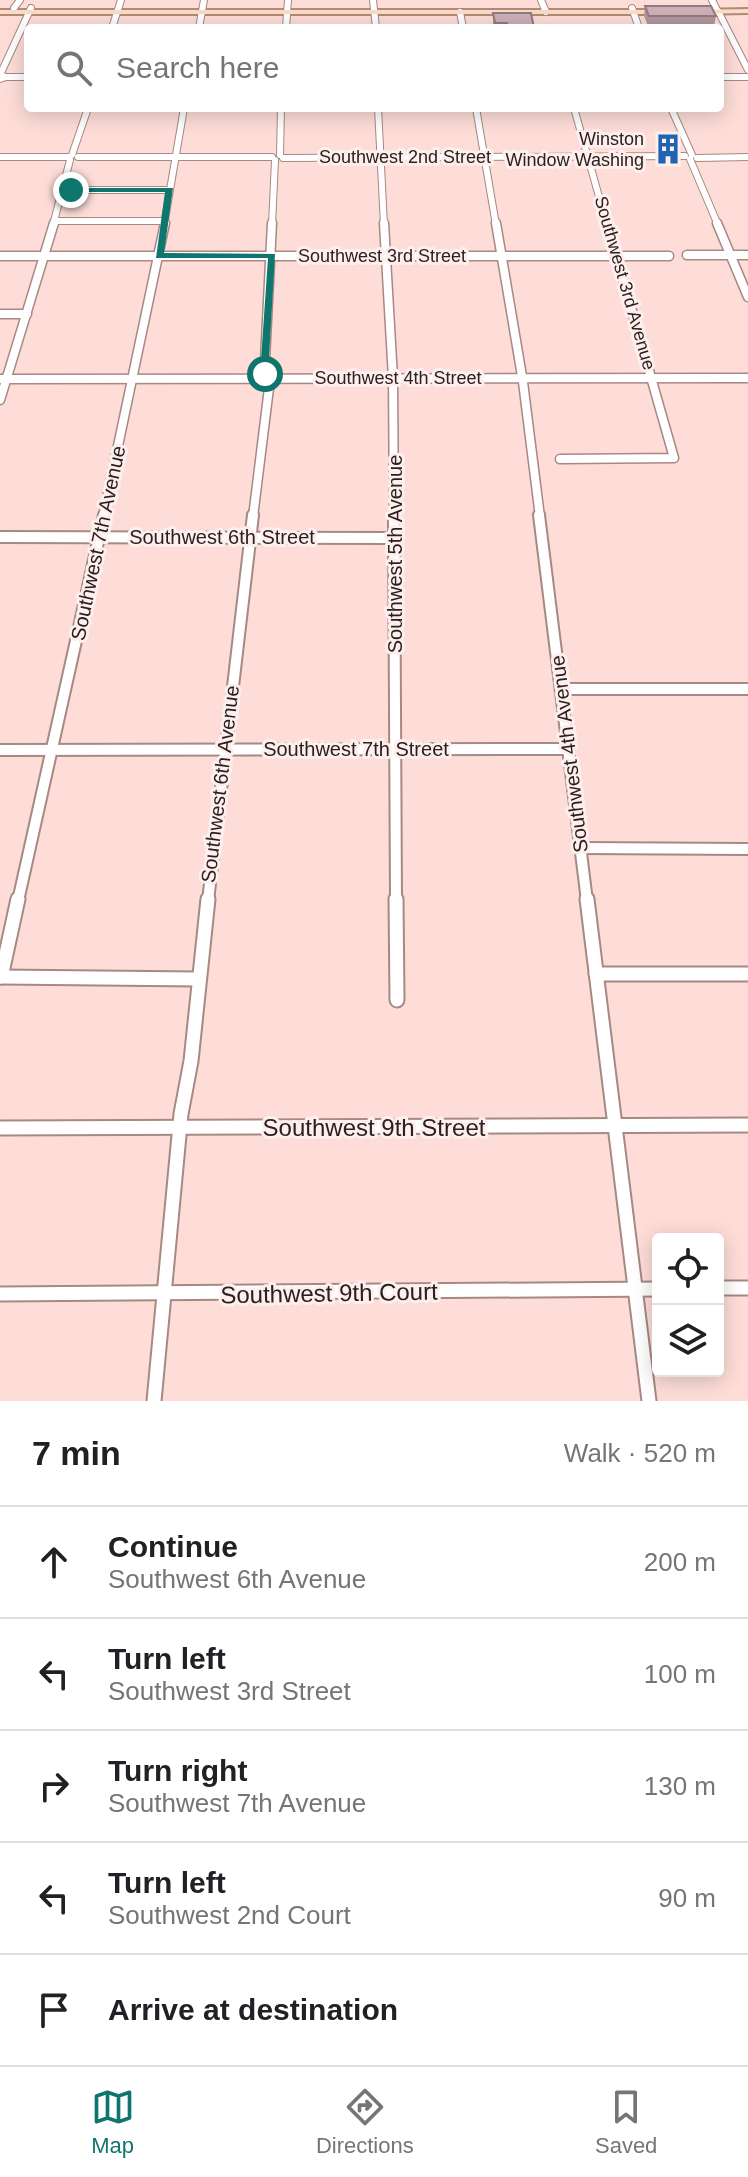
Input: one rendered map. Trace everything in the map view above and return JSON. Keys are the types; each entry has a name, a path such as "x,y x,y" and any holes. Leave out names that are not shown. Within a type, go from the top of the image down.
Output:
{"main road":[{"path":"0,10 17,4 30,10"},
{"path":"688,8 716,6 748,9"},
{"path":"373,7 436,12 459,8 544,7 705,12 716,6 748,9"},
{"path":"0,10 544,7"},
{"path":"632,10 674,8"}],"street":[{"path":"716,6 748,70"},
{"path":"459,8 462,24"},
{"path":"24,24 30,10"},
{"path":"632,10 637,24"},
{"path":"24,25 3,76 24,77"},
{"path":"724,77 748,77"},
{"path":"0,400 87,112"},
{"name":"Southwest 7th Avenue","path":"0,977 134,379 132,373 159,256 183,112"},
{"name":"Southwest 6th Avenue","path":"154,1401 180,1128 191,1061 224,750 269,388 264,379 281,112"},
{"name":"Southwest 5th Avenue","path":"378,112 393,378 397,1000"},
{"name":"Southwest 4th Avenue","path":"477,112 523,378 649,1401"},
{"name":"Southwest 3rd Avenue","path":"560,459 674,458 575,112"},
{"path":"673,112 748,297"},
{"name":"Southwest 2nd Street","path":"0,157 748,157"},
{"path":"64,190 170,190"},
{"path":"55,221 164,221"},
{"path":"687,255 748,255"},
{"name":"Southwest 3rd Street","path":"0,256 669,256"},
{"path":"0,314 27,314"},
{"name":"Southwest 4th Street","path":"4,379 748,378"},
{"name":"Southwest 6th Street","path":"0,537 396,538"},
{"path":"561,689 748,689"},
{"name":"Southwest 7th Street","path":"0,750 568,749"},
{"path":"580,848 748,849"},
{"path":"596,974 748,974"},
{"path":"0,977 198,979"},
{"name":"Southwest 9th Street","path":"0,1128 748,1125"},
{"path":"724,1288 748,1288"},
{"name":"Southwest 9th Court","path":"0,1294 652,1289"}],"building":[{"path":"645,6 711,6 716,16 649,16"},
{"path":"493,13 531,13 533,24 507,24 495,23"}],"place":[{"name":"Winston Window Washing","path":"668,149"}],"route":[{"path":"71,190 170,190 159,256 272,256 265,374"}]}
